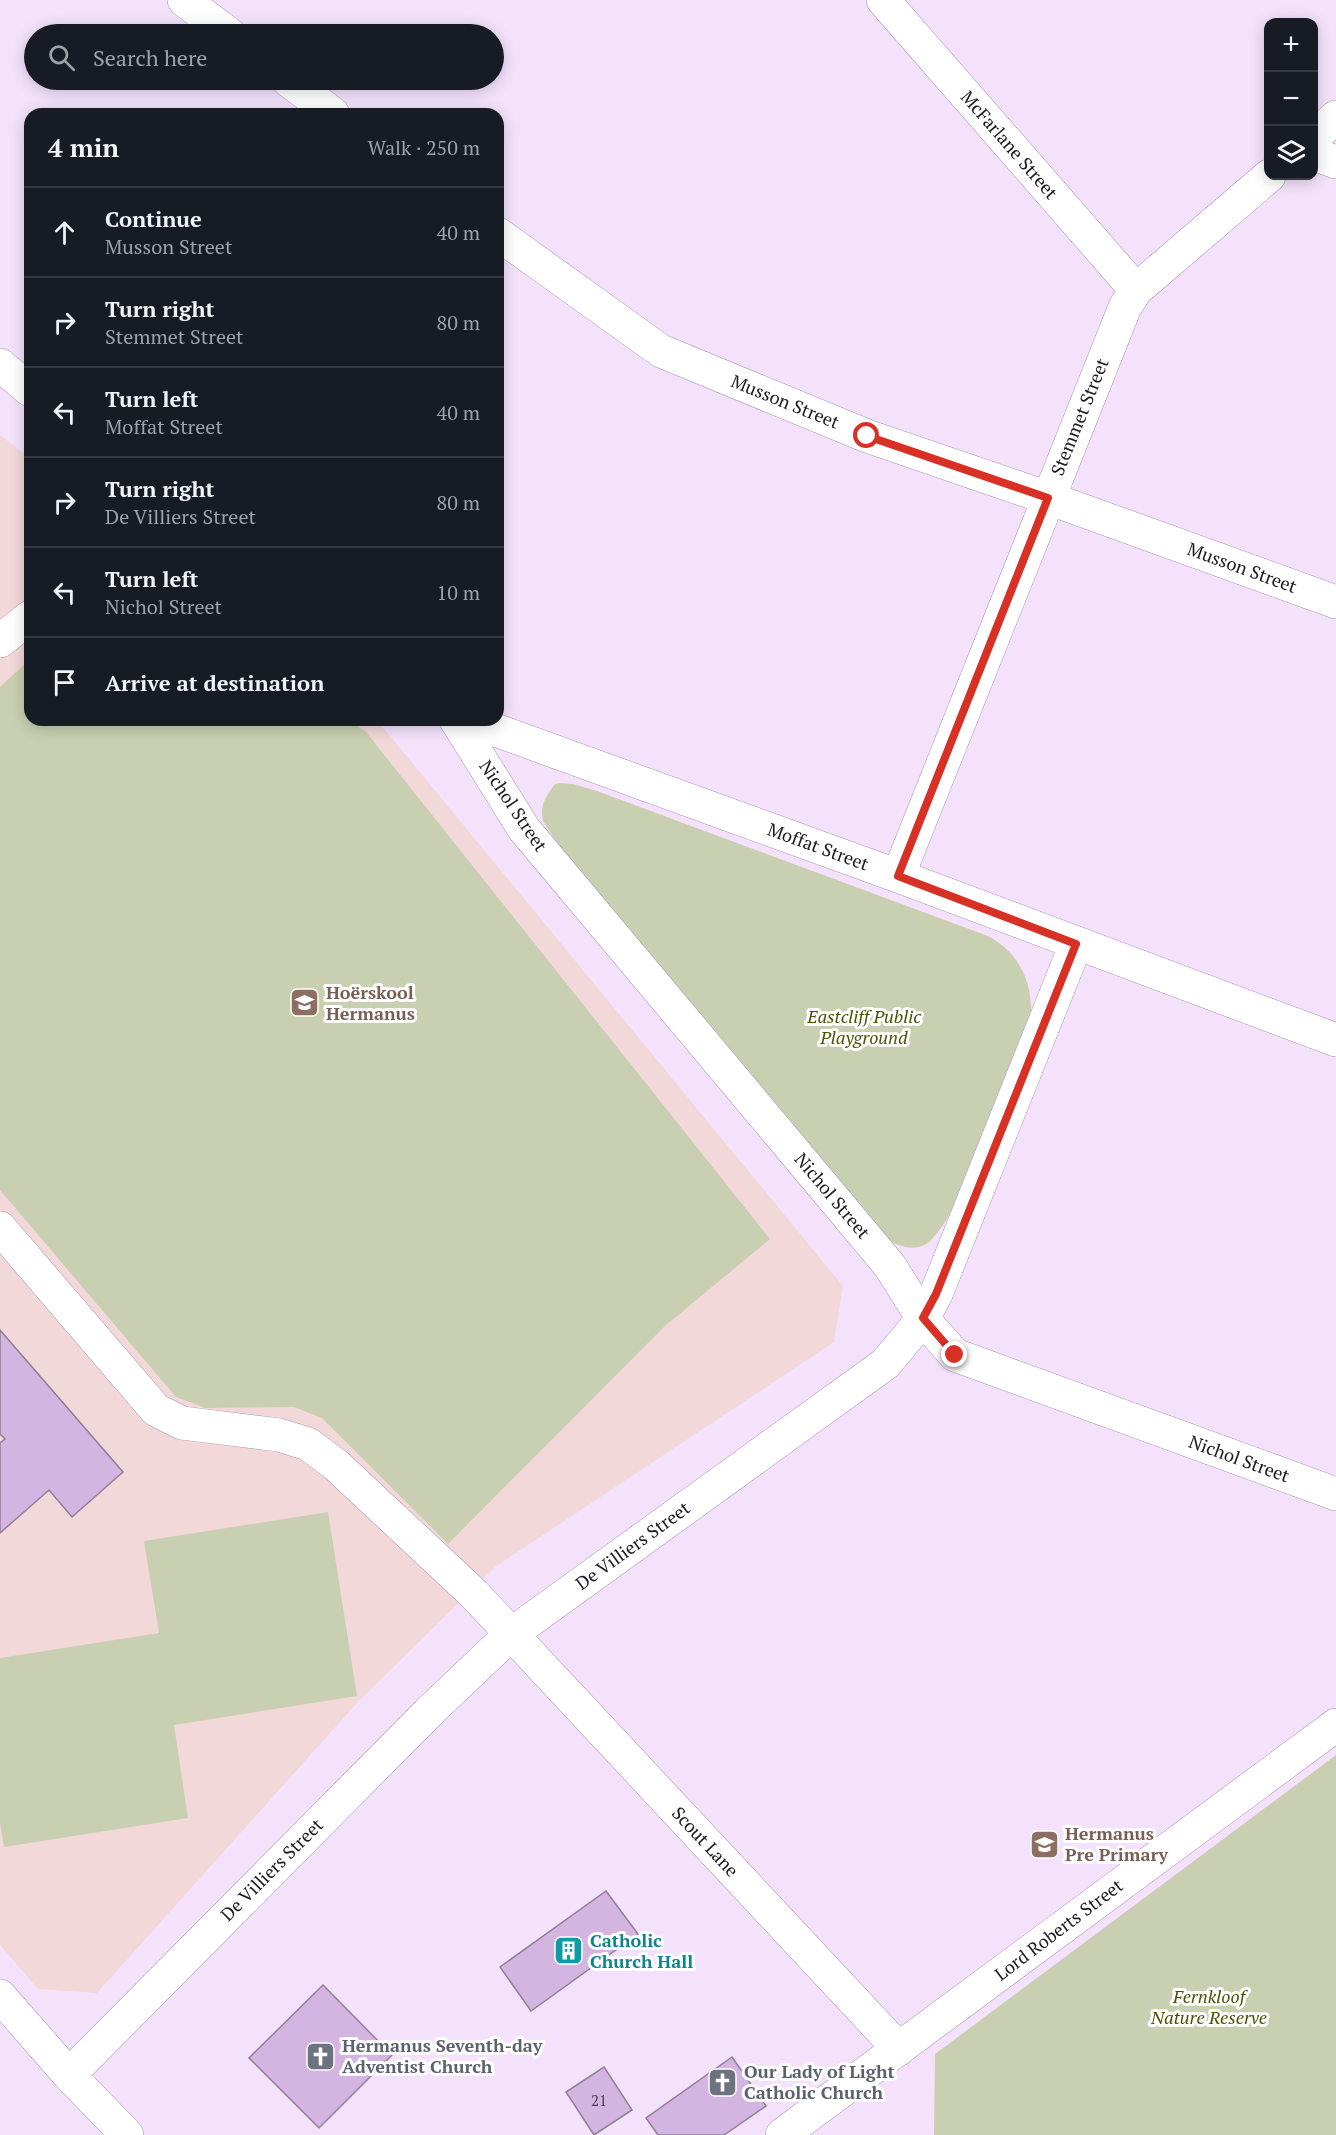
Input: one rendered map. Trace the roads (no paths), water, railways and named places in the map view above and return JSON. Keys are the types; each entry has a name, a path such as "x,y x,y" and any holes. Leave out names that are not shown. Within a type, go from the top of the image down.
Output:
{"street":[{"path":"184,0 216,24"},
{"name":"McFarlane Street","path":"883,0 1136,290"},
{"path":"301,90 325,108"},
{"path":"1318,133 1336,117"},
{"path":"1318,155 1336,162"},
{"name":"Stemmet Street","path":"898,876 1125,307 1136,290 1264,180"},
{"name":"Musson Street","path":"504,238 661,351 867,436 1048,498 1336,602"},
{"path":"0,365 24,385"},
{"path":"0,641 24,622"},
{"name":"Nichol Street","path":"460,726 524,829 890,1266 923,1318 955,1355 1336,1494"},
{"name":"Moffat Street","path":"485,726 898,876 1336,1040"},
{"name":"De Villiers Street","path":"69,2075 429,1712 510,1635 885,1364 923,1318 936,1294 1076,944"},
{"name":"Scout Lane","path":"0,1228 156,1410 182,1422 279,1435 308,1444 336,1465 466,1586 899,2049"},
{"name":"Lord Roberts Street","path":"782,2135 1336,1725"},
{"path":"0,1996 69,2075 127,2135"}],"place":[{"name":"Hoërskool Hermanus","path":"305,1003"},
{"name":"Hermanus Pre Primary","path":"1044,1844"},
{"name":"Catholic Church Hall","path":"569,1951"},
{"name":"Hermanus Seventh-day Adventist Church","path":"321,2056"},
{"name":"Our Lady of Light Catholic Church","path":"723,2082"}],"park label":[{"name":"Eastcliff Public Playground","path":"864,1027"},
{"name":"Fernkloof Nature Reserve","path":"1209,2007"}]}
